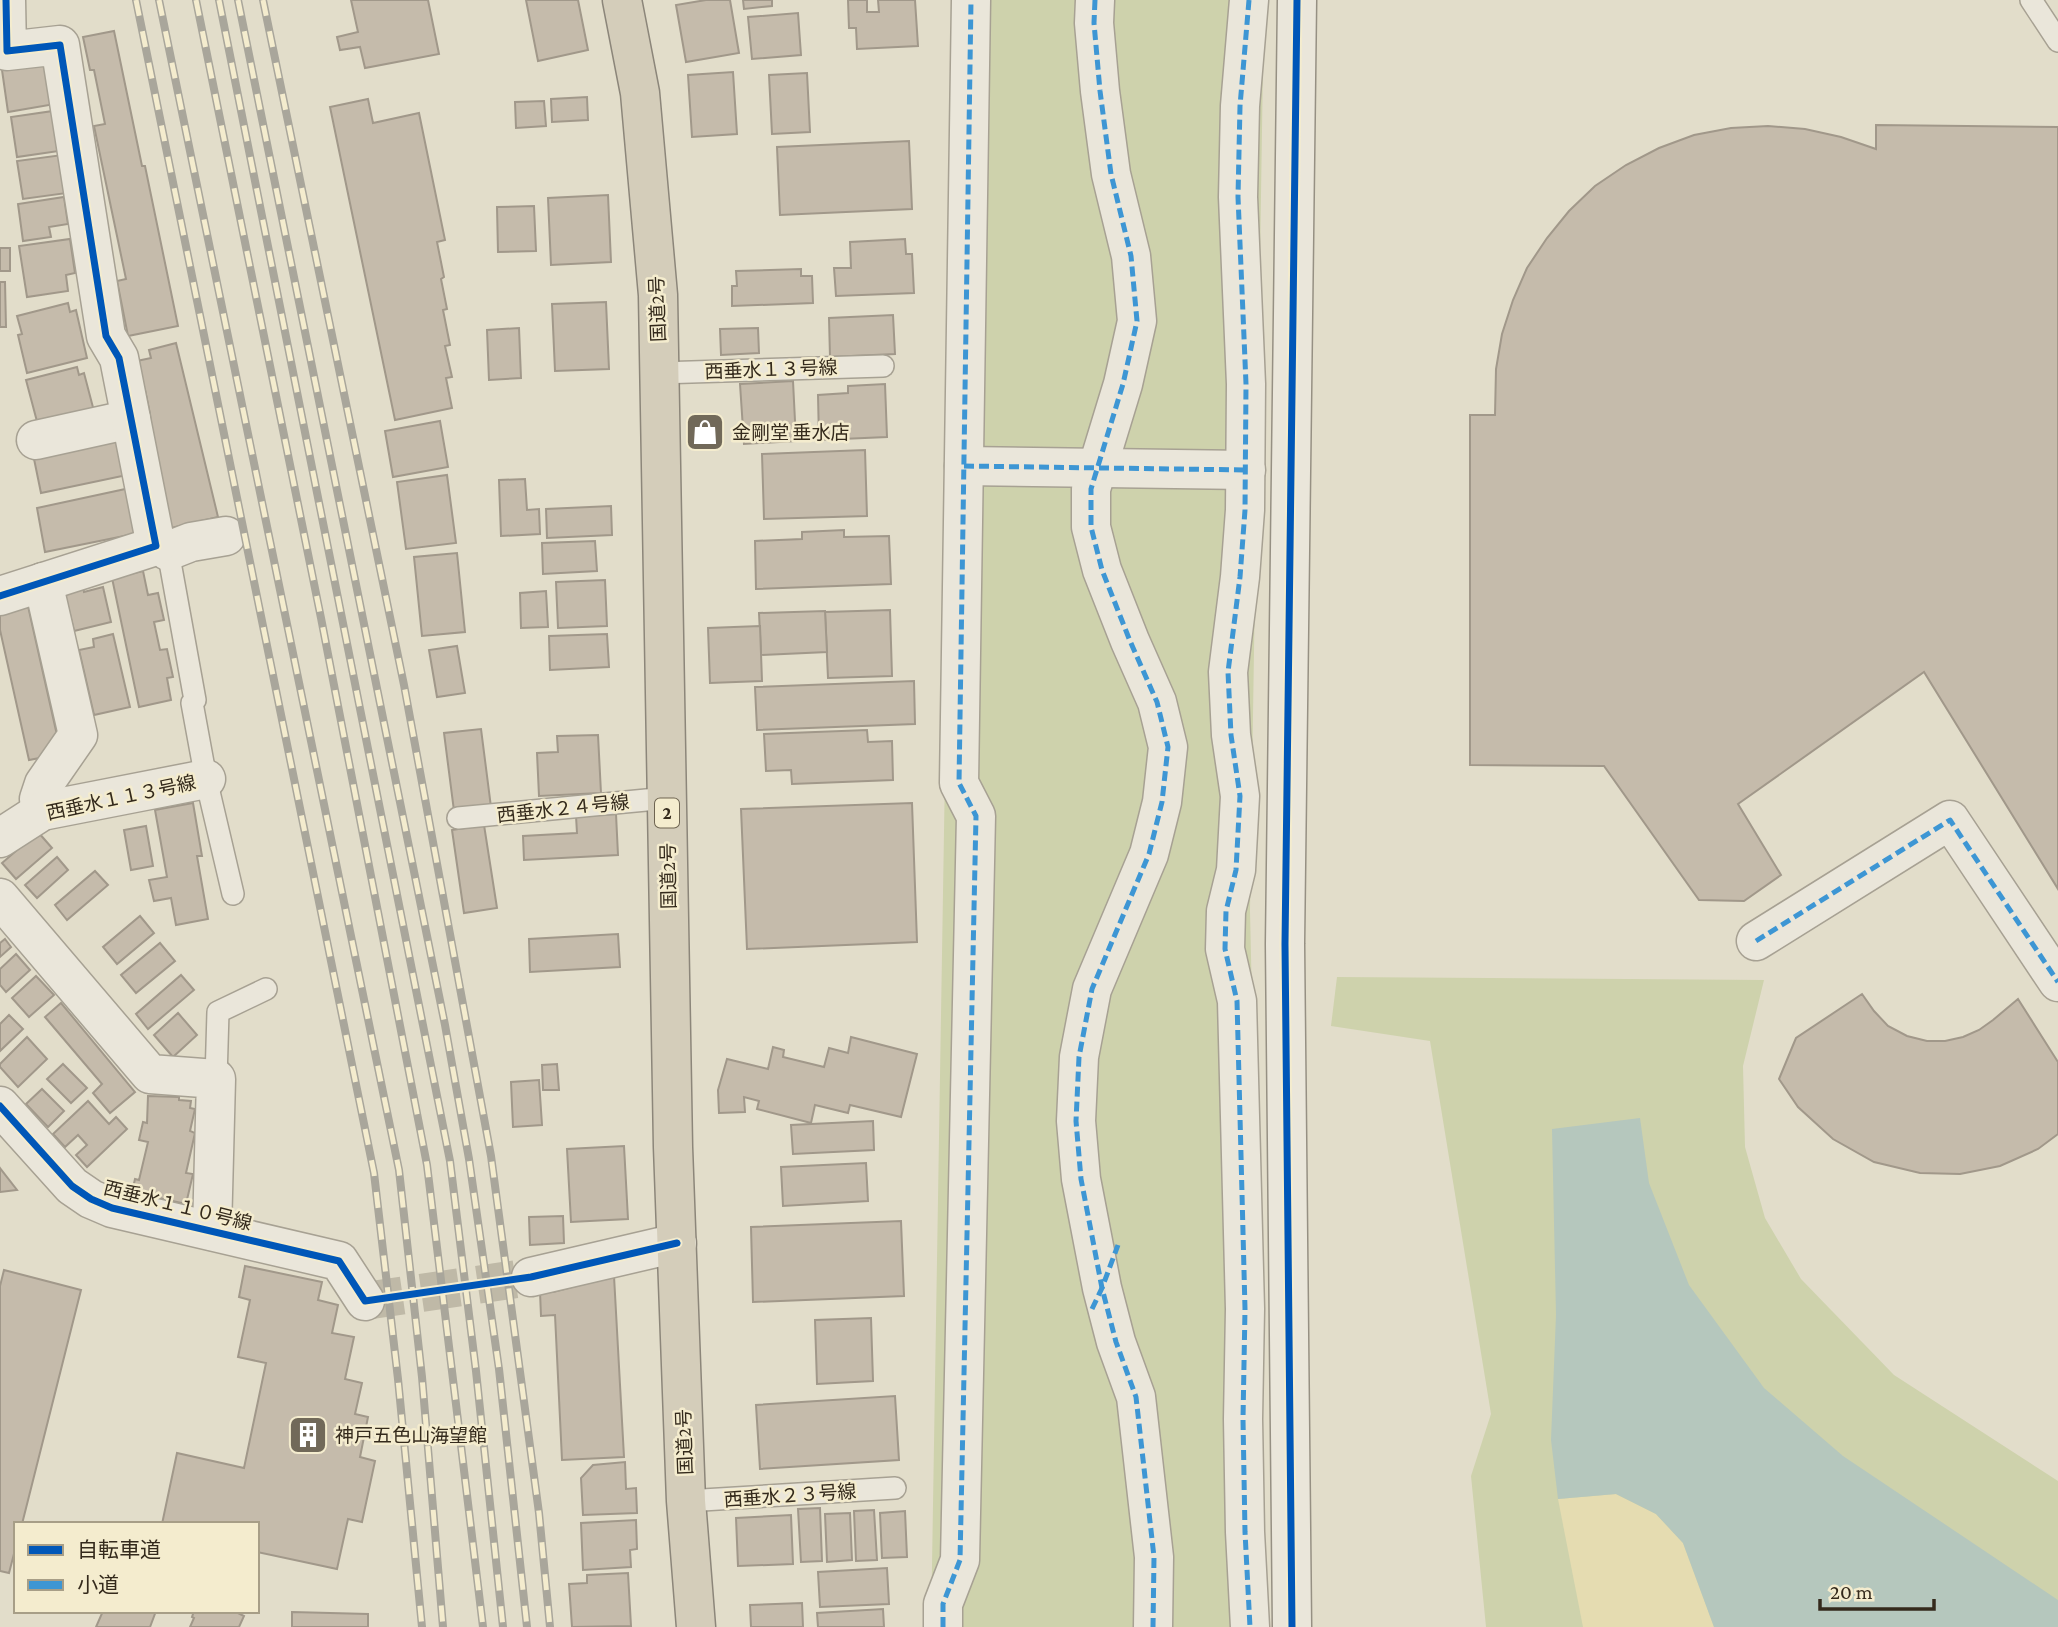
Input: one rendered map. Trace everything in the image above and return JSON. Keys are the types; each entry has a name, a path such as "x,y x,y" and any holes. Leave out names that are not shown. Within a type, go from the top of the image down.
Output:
{"highway":[{"name":"国道2号","path":"622,0 640,93 658,295 673,1133 686,1502 696,1627"}],"street":[{"path":"6,0 7,51 60,45 106,336 119,358 162,549"},
{"path":"943,1627 943,1604 960,1560 976,816 959,783 971,0"},
{"path":"1095,0 1094,23 1100,91 1111,174 1131,256 1137,321 1124,384 1091,489 1091,527 1102,570 1157,702 1168,747 1162,802 1149,854 1092,989 1079,1057 1076,1121 1097,1298 1136,1397 1154,1557 1153,1627"},
{"path":"1249,0 1240,106 1238,197 1246,384 1245,510 1228,672 1231,735 1240,796 1236,870 1226,911 1225,949 1237,1001 1245,1310 1245,1532 1250,1627"},
{"path":"1292,1627 1286,944 1297,0"},
{"path":"36,440 131,419"},
{"path":"964,466 1245,470"},
{"path":"0,596 162,549 226,536"},
{"path":"42,811 39,799 44,784 78,735 43,582"},
{"name":"西垂水１１３号線","path":"0,838 42,811 206,779"},
{"path":"1756,941 1950,820 2058,982"},
{"path":"0,898 150,1074 216,1079 212,1231"},
{"name":"西垂水１１０号線","path":"0,1106 72,1186 91,1199 112,1208 339,1261 365,1300"},
{"path":"531,1277 677,1242"},
{"path":"1097,1298 1118,1245"}],"lane":[{"path":"2031,0 2058,41"},
{"name":"西垂水１３号線","path":"659,373 883,366"},
{"path":"162,549 195,700 192,703 206,779 233,894"},
{"name":"西垂水２４号線","path":"458,818 667,798"},
{"path":"216,1079 218,1012 266,989"},
{"name":"西垂水２３号線","path":"686,1502 894,1489"}],"green space":[{"path":"962,0 1264,0 1250,911 1266,1627 931,1627 950,465"},
{"path":"1337,977 1764,980 1743,1066 1745,1147 1765,1218 1801,1279 1894,1375 2058,1481 2058,1627 1486,1627 1471,1476 1491,1414 1430,1041 1331,1026"}],"sand":[{"path":"1616,1494 1656,1514 1683,1543 1714,1627 1583,1627 1558,1499"}],"shaded area":[{"path":"1640,1118 1649,1183 1689,1285 1764,1388 1843,1456 2058,1600 2058,1627 1714,1627 1683,1543 1656,1514 1616,1494 1558,1499 1551,1440 1556,1315 1552,1129"}],"building":[{"path":"351,0 428,0 439,54 365,68 360,47 340,50 337,37 358,32"},
{"path":"526,0 578,0 588,50 538,61"},
{"path":"706,0 730,0 739,53 686,62 676,5"},
{"path":"743,0 772,0 772,6 744,9"},
{"path":"848,0 867,0 867,12 879,12 878,0 915,0 918,46 857,49 856,28 849,28"},
{"path":"798,13 801,55 752,59 748,17"},
{"path":"114,31 178,326 128,336 117,281 126,279 94,126 105,124 94,70 90,70 83,37"},
{"path":"49,63 55,104 8,112 2,70"},
{"path":"733,72 737,134 692,137 688,75"},
{"path":"807,73 810,132 772,134 769,75"},
{"path":"587,97 588,120 552,122 551,99"},
{"path":"368,99 373,123 419,113 445,240 437,242 447,309 443,310 450,345 445,346 452,377 446,378 452,408 395,420 330,107"},
{"path":"544,101 546,126 516,128 515,102"},
{"path":"53,111 59,151 17,157 11,117"},
{"path":"1876,125 2058,127 2058,889 1924,672 1738,804 1781,875 1744,901 1699,900 1604,766 1470,765 1470,415 1495,415 1496,369 1502,334 1513,300 1527,268 1547,238 1569,211 1595,186 1626,165 1659,148 1694,135 1731,128 1768,126 1805,129 1876,149"},
{"path":"909,141 912,209 780,215 777,147"},
{"path":"62,155 67,193 23,199 17,161"},
{"path":"608,195 611,262 551,265 548,198"},
{"path":"64,197 68,224 49,227 51,237 23,241 18,204"},
{"path":"534,206 536,251 498,252 497,207"},
{"path":"70,239 75,273 66,275 68,291 27,297 19,246"},
{"path":"905,239 906,254 912,254 914,293 836,296 834,268 851,268 850,242"},
{"path":"0,248 10,248 10,271 0,271"},
{"path":"801,269 801,276 812,276 813,303 732,306 732,286 737,286 736,271"},
{"path":"0,282 5,282 6,327 0,327"},
{"path":"606,302 609,369 555,371 552,304"},
{"path":"68,303 70,312 76,310 87,358 27,373 18,335 22,334 17,316"},
{"path":"893,315 895,354 830,357 829,318"},
{"path":"519,328 521,378 489,380 487,330"},
{"path":"758,328 759,353 721,355 720,329"},
{"path":"176,343 218,517 171,528 143,416 150,414 145,390 132,362 151,358 149,350"},
{"path":"77,367 79,375 84,373 95,415 39,429 26,380"},
{"path":"793,381 796,441 744,444 740,384"},
{"path":"885,384 887,437 819,440 818,395 848,393 848,386"},
{"path":"440,421 448,467 393,477 385,431"},
{"path":"119,436 127,475 41,493 33,454"},
{"path":"865,450 867,516 764,519 762,454"},
{"path":"447,475 456,543 406,549 397,482"},
{"path":"525,479 527,510 539,509 540,534 501,536 499,480"},
{"path":"130,488 139,533 45,552 37,508"},
{"path":"611,506 612,535 547,538 546,509"},
{"path":"844,530 844,537 889,536 891,584 756,589 755,541 802,539 802,532"},
{"path":"595,541 597,571 543,574 542,543"},
{"path":"457,553 465,632 422,636 414,557"},
{"path":"143,571 148,595 158,593 164,620 154,622 160,650 167,649 173,677 167,678 171,700 139,707 112,578"},
{"path":"605,580 607,626 558,628 556,582"},
{"path":"83,586 84,592 103,587 111,622 74,631 64,590"},
{"path":"546,591 548,627 521,628 520,593"},
{"path":"28,606 59,744 50,756 29,760 0,630 0,613"},
{"path":"890,610 892,676 828,678 825,612"},
{"path":"825,611 827,652 761,655 759,613"},
{"path":"760,626 762,681 710,683 708,628"},
{"path":"113,634 130,707 94,715 79,650 94,647 93,639"},
{"path":"607,634 609,667 550,670 549,636"},
{"path":"457,646 465,693 437,697 429,650"},
{"path":"914,681 915,724 757,730 755,687"},
{"path":"481,729 491,807 454,811 444,733"},
{"path":"867,730 868,742 892,741 893,780 792,784 791,770 766,771 764,734"},
{"path":"598,735 601,793 539,796 537,753 558,752 557,736"},
{"path":"193,803 202,856 197,856 208,919 176,925 171,898 154,901 149,880 167,877 155,810"},
{"path":"912,803 917,942 747,949 741,809"},
{"path":"616,814 618,855 524,860 523,836 577,833 576,816"},
{"path":"484,825 497,908 464,913 452,830"},
{"path":"146,826 153,866 131,870 124,830"},
{"path":"38,832 52,848 16,879 2,863"},
{"path":"57,857 68,870 37,898 25,885"},
{"path":"95,871 108,885 67,920 55,905"},
{"path":"140,916 154,933 117,964 103,947"},
{"path":"618,934 620,967 530,972 529,939"},
{"path":"5,939 11,947 0,957 0,943"},
{"path":"160,943 175,961 136,993 121,975"},
{"path":"16,954 30,970 6,992 0,985 0,969"},
{"path":"181,975 194,990 148,1029 136,1014"},
{"path":"36,976 54,995 29,1017 12,998"},
{"path":"1862,994 1888,1026 1907,1036 1927,1041 1945,1041 1979,1030 2018,999 2058,1062 2058,1134 2038,1149 2000,1166 1960,1174 1920,1173 1874,1162 1833,1139 1798,1107 1779,1079 1796,1038"},
{"path":"61,1003 135,1092 110,1113 93,1093 102,1084 45,1017"},
{"path":"178,1013 197,1035 173,1057 154,1035"},
{"path":"9,1015 23,1029 0,1051 0,1024"},
{"path":"27,1037 47,1059 18,1087 0,1064"},
{"path":"851,1037 917,1054 901,1117 850,1105 848,1113 815,1105 811,1123 757,1109 759,1101 744,1097 745,1112 719,1113 718,1090 727,1059 768,1069 773,1047 784,1050 783,1057 824,1067 829,1048 848,1053"},
{"path":"63,1064 87,1088 71,1103 47,1079"},
{"path":"557,1064 559,1090 543,1090 542,1065"},
{"path":"539,1080 542,1125 513,1127 511,1082"},
{"path":"42,1089 64,1111 48,1127 26,1104"},
{"path":"148,1096 179,1097 179,1100 191,1101 190,1108 195,1109 190,1131 195,1133 186,1173 193,1174 186,1204 132,1192 135,1179 139,1180 148,1142 139,1140 143,1122 147,1123"},
{"path":"88,1101 109,1124 116,1117 127,1129 87,1167 76,1155 87,1145 78,1135 65,1147 53,1134"},
{"path":"873,1121 874,1150 793,1154 791,1125"},
{"path":"624,1146 628,1219 571,1222 567,1149"},
{"path":"866,1163 868,1201 783,1206 781,1167"},
{"path":"0,1168 17,1190 0,1192"},
{"path":"563,1216 564,1243 530,1245 529,1217"},
{"path":"901,1221 904,1296 753,1302 751,1227"},
{"name":"神戸五色山海望館","path":"245,1266 322,1282 318,1300 338,1305 332,1333 354,1337 345,1379 362,1383 355,1414 368,1417 360,1457 375,1461 362,1522 348,1519 337,1569 259,1552 259,1522 162,1522 177,1453 244,1468 266,1363 238,1357 250,1300 239,1297"},
{"path":"4,1270 81,1290 23,1522 14,1522 14,1554 9,1573 0,1571 0,1286"},
{"path":"614,1276 624,1457 562,1460 555,1315 541,1316 540,1292 553,1292"},
{"path":"871,1318 873,1381 817,1384 815,1320"},
{"path":"895,1396 899,1460 760,1469 756,1405"},
{"path":"625,1462 626,1489 636,1488 637,1513 583,1515 581,1478 593,1465"},
{"path":"820,1508 822,1561 801,1562 798,1509"},
{"path":"874,1510 877,1560 856,1561 854,1511"},
{"path":"905,1511 907,1557 882,1558 880,1513"},
{"path":"850,1513 852,1560 827,1562 825,1514"},
{"path":"791,1515 793,1564 738,1566 736,1518"},
{"path":"636,1520 637,1549 630,1550 631,1567 583,1570 581,1523"},
{"path":"887,1568 889,1604 820,1607 818,1572"},
{"path":"628,1573 631,1626 572,1627 569,1584 587,1583 587,1575"},
{"path":"802,1603 803,1627 751,1627 750,1605"},
{"path":"883,1609 884,1627 818,1627 817,1613"},
{"path":"292,1612 368,1614 368,1627 292,1627"},
{"path":"102,1613 155,1613 150,1627 96,1627"},
{"path":"193,1613 238,1613 244,1616 239,1627 190,1627 194,1618"}],"tunnel":[{"path":"365,1301 531,1277"}],"railway":[{"path":"136,0 374,1173 398,1379 422,1627"},
{"path":"159,0 399,1170 422,1377 443,1627"},
{"path":"196,0 321,618 427,1165 483,1627"},
{"path":"219,0 450,1161 476,1371 503,1627"},
{"path":"238,0 445,1025 469,1159 499,1369 527,1627"},
{"path":"263,0 404,685 491,1156 539,1513 550,1627"}],"marked path":[{"path":"943,1627 943,1604 960,1560 976,816 959,783 971,0"},
{"path":"1095,0 1094,23 1100,91 1111,174 1131,256 1137,321 1123,384 1091,489 1091,527 1102,570 1157,702 1168,747 1162,802 1149,854 1092,989 1079,1057 1076,1121 1081,1179 1102,1288 1116,1342 1136,1397 1154,1557 1153,1627"},
{"path":"1249,0 1240,106 1238,197 1246,384 1245,510 1228,672 1231,735 1240,796 1236,870 1226,911 1225,949 1237,1001 1245,1309 1245,1532 1250,1627"},
{"path":"964,466 1246,470"},
{"path":"1756,941 1950,820 2058,982"},
{"path":"1092,1309 1118,1245"}],"cycle path":[{"path":"0,596 156,546 119,358 106,336 60,45 7,51 6,0"},
{"path":"1292,1627 1285,944 1297,0"},
{"path":"0,1106 72,1186 91,1199 112,1208 339,1261 365,1301 531,1277 677,1243"}],"place":[{"name":"金剛堂 垂水店","path":"705,432"},
{"name":"神戸五色山海望館","path":"308,1435"}]}
